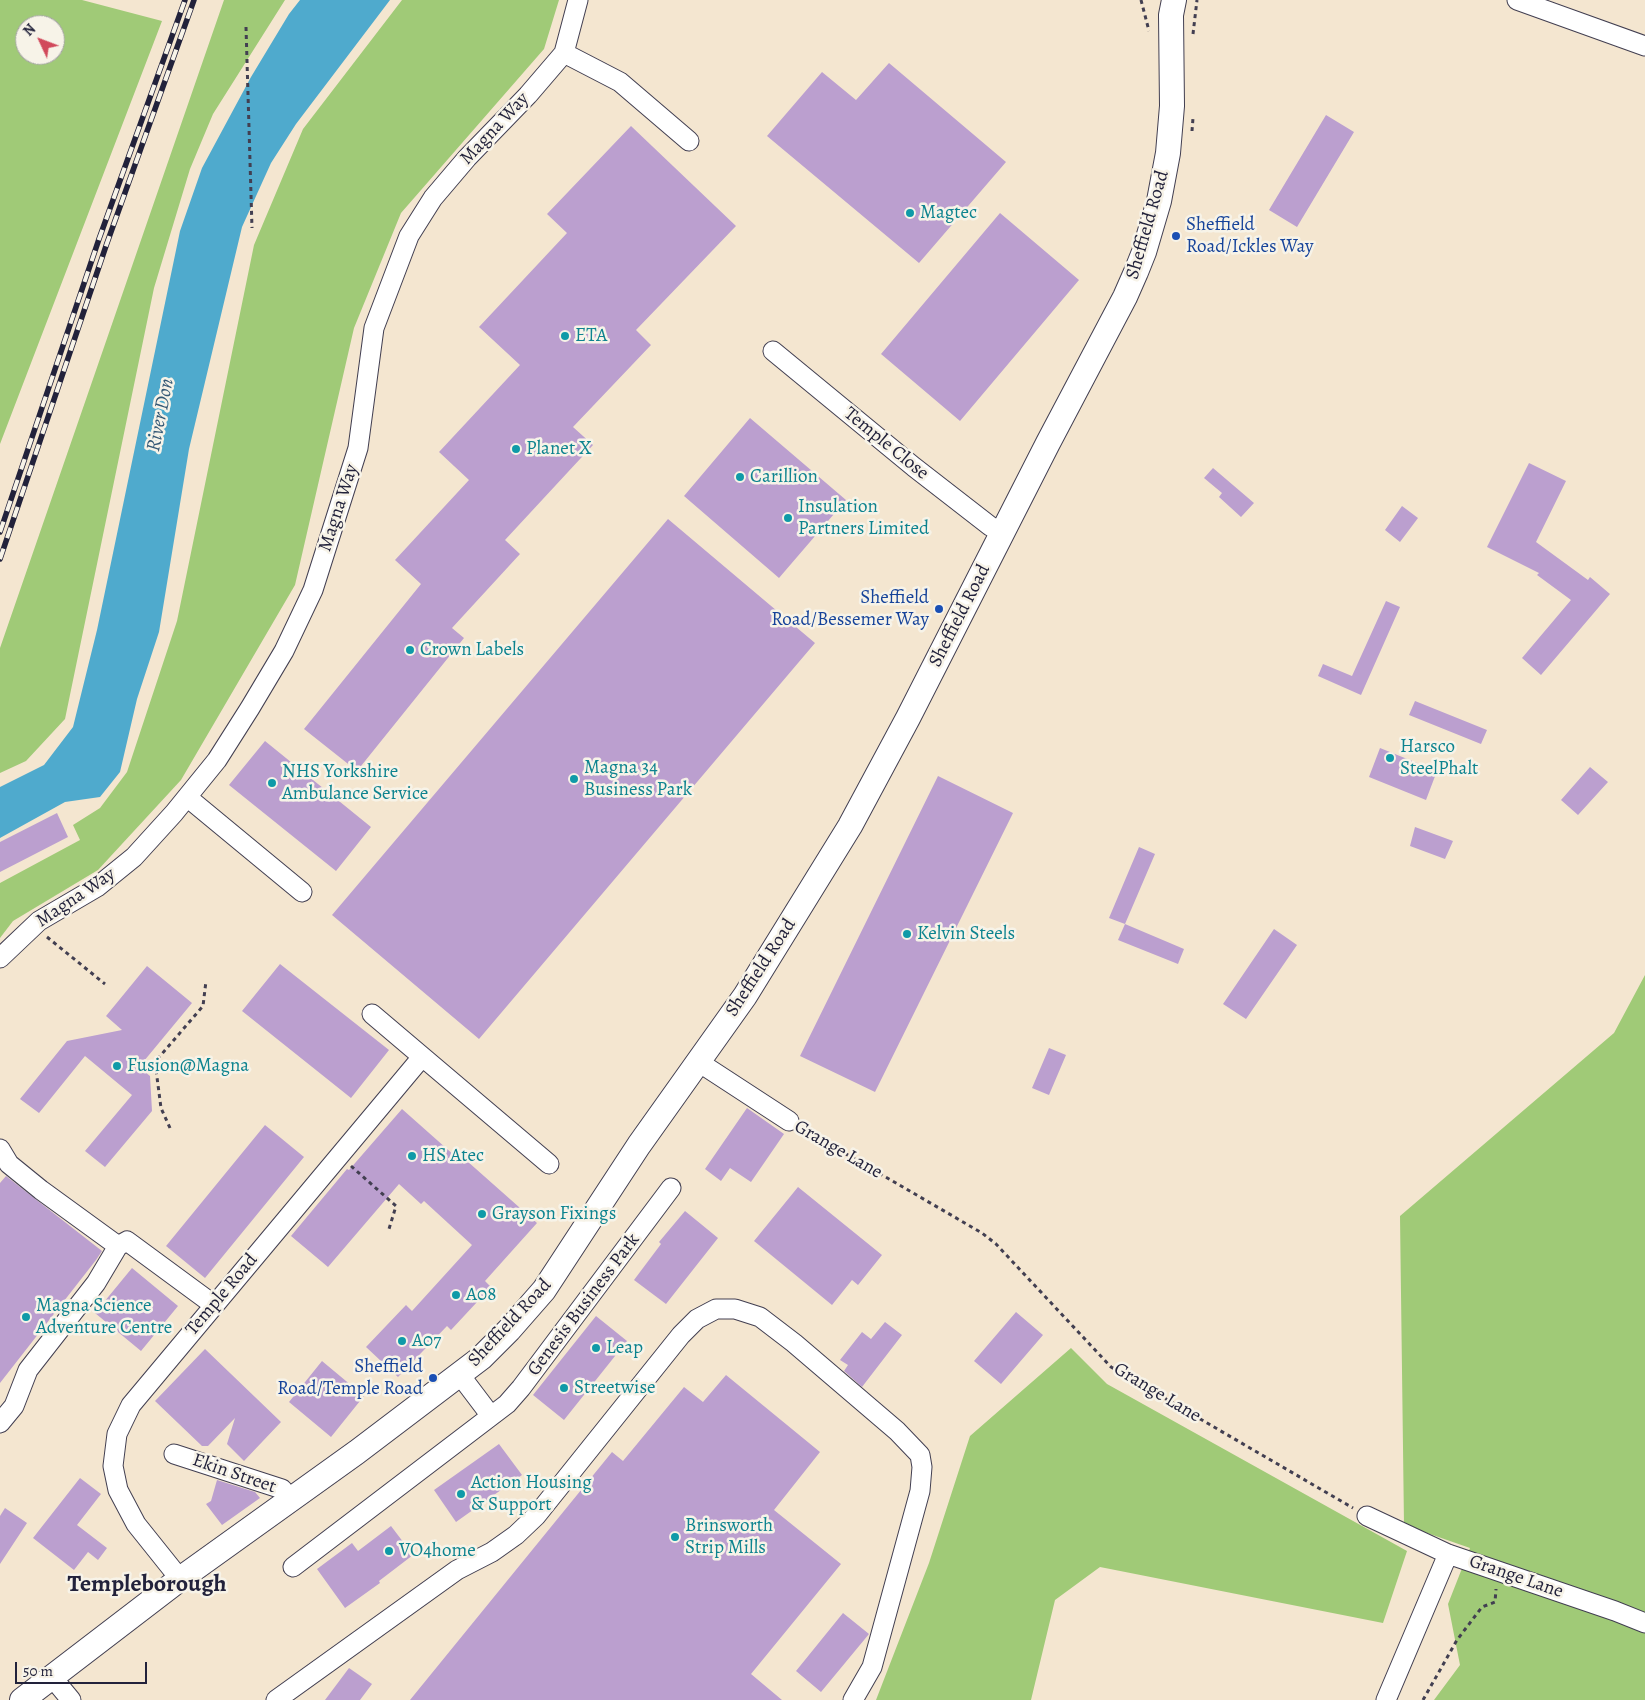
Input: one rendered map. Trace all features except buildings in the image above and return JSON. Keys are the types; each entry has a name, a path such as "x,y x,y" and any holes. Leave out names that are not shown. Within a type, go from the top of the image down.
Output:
{"main road":[{"name":"Sheffield Road","path":"40,1691 180,1579 357,1452 481,1358 509,1330 544,1290 639,1145 745,996 850,826 908,718 1048,443 1125,297 1144,252 1159,201 1168,153 1172,106 1169,5"}],"street":[{"name":"Magna Way","path":"0,958 39,920 97,887 134,857 217,760 250,708 284,651 313,590 358,448 374,328 409,236 433,198 467,158 528,95 564,53 578,0"},
{"path":"1517,0 1645,46"},
{"path":"564,53 620,82 689,141"},
{"name":"Temple Close","path":"773,351 914,468 1002,533"},
{"path":"187,797 302,892"},
{"path":"372,1014 549,1164"},
{"name":"Temple Road","path":"180,1579 136,1524 118,1490 113,1466 117,1434 130,1405 422,1057"},
{"name":"Grange Lane","path":"697,1061 789,1121"},
{"path":"0,1149 9,1164 41,1190 118,1246"},
{"name":"Genesis Business Park","path":"293,1568 507,1404 671,1188"},
{"path":"0,1423 14,1406 28,1370 96,1283 118,1246 128,1241 214,1305"},
{"path":"276,1700 457,1570 492,1552 516,1536 536,1516 681,1335 697,1319 716,1309 735,1309 760,1316 897,1431 920,1455 922,1467 920,1490 872,1667 853,1700"},
{"path":"460,1375 491,1416"},
{"name":"Ekin Street","path":"174,1454 282,1489 290,1499"},
{"name":"Grange Lane","path":"1367,1516 1448,1554 1645,1623"},
{"path":"1386,1700 1448,1554"},
{"path":"40,1691 70,1700"}],"path":[{"path":"1141,0 1151,38"},
{"path":"1192,43 1198,0"},
{"path":"246,27 252,228"},
{"path":"1191,134 1193,116"},
{"path":"33,926 106,984"},
{"path":"170,1128 161,1108 155,1062 203,1006 206,980"},
{"name":"Grange Lane","path":"789,1121 982,1233 996,1244 1111,1367 1367,1516"},
{"path":"339,1156 396,1206 390,1229"},
{"path":"1424,1700 1457,1640 1482,1607 1495,1602 1498,1570"}],"green space":[{"path":"0,0 82,0 162,21 0,444"},
{"path":"224,0 285,0 213,114 190,169 154,288 65,719 26,761 0,773 0,648"},
{"path":"402,0 559,0 544,49 401,213 354,328 295,585 181,780 98,870 13,921 0,938 0,883 80,840 73,825 100,808 127,772 177,621 254,245 303,129"},
{"path":"1645,975 1645,1700 1434,1700 1460,1665 1448,1604 1470,1548 1404,1525 1400,1216 1614,1033"},
{"path":"1071,1348 1107,1384 1407,1551 1383,1623 1100,1567 1055,1600 1031,1700 876,1700 929,1563 970,1436"}],"water":[{"name":"River Don","path":"300,0 390,0 296,124 271,163 242,227 189,449 159,632 137,699 120,772 100,797 65,802 0,838 0,787 44,765 73,727 97,630 180,231 202,168 251,77 289,14"}],"railway":[{"path":"0,532 99,239 185,0"},
{"path":"0,559 107,243 194,0"}],"place":[{"name":"Magtec","path":"910,213"},
{"name":"Sheffield Road/Ickles Way","path":"1176,236"},
{"name":"ETA","path":"565,336"},
{"name":"Planet X","path":"516,449"},
{"name":"Carillion","path":"740,477"},
{"name":"Insulation Partners Limited","path":"788,518"},
{"name":"Sheffield Road/Bessemer Way","path":"939,609"},
{"name":"Crown Labels","path":"410,650"},
{"name":"Harsco SteelPhalt","path":"1390,758"},
{"name":"Magna 34 Business Park","path":"574,779"},
{"name":"NHS Yorkshire Ambulance Service","path":"272,783"},
{"name":"Kelvin Steels","path":"907,934"},
{"name":"Fusion@Magna","path":"117,1066"},
{"name":"HS Atec","path":"412,1156"},
{"name":"Grayson Fixings","path":"482,1214"},
{"name":"A08","path":"456,1295"},
{"name":"Magna Science Adventure Centre","path":"26,1317"},
{"name":"A07","path":"402,1341"},
{"name":"Leap","path":"596,1348"},
{"name":"Sheffield Road/Temple Road","path":"433,1378"},
{"name":"Streetwise","path":"564,1388"},
{"name":"Action Housing & Support","path":"461,1494"},
{"name":"Brinsworth Strip Mills","path":"675,1537"},
{"name":"VO4home","path":"389,1551"}],"district":[{"name":"Templeborough","path":"147,1585"}]}
